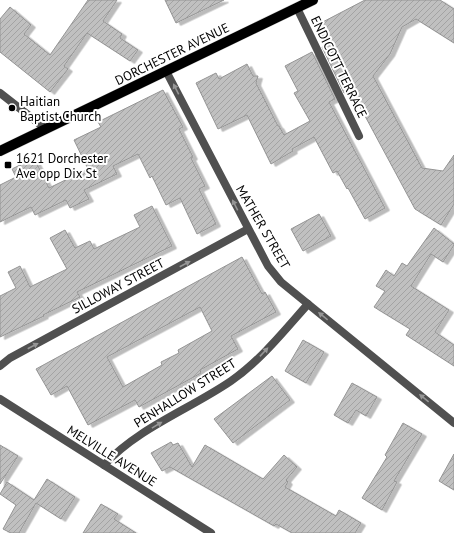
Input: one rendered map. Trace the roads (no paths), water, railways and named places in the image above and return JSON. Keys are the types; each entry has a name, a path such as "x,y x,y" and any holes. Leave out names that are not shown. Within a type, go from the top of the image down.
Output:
{"main road":[{"name":"DORCHESTER AVENUE","path":"0,151 313,0"}],"street":[{"name":"ENDICOTT TERRACE","path":"297,8 359,136"},
{"name":"MATHER STREET","path":"166,71 272,272 281,282 454,423"},
{"path":"0,93 46,129"},
{"name":"SILLOWAY STREET","path":"0,366 10,358 248,229"},
{"name":"PENHALLOW STREET","path":"104,465 119,450 136,438 230,381 248,368 308,304"},
{"name":"MELVILLE AVENUE","path":"0,399 211,533"}],"place":[{"name":"Haitian Baptist Church","path":"12,108"},
{"name":"1621 Dorchester Ave opp Dix St","path":"8,165"}]}
